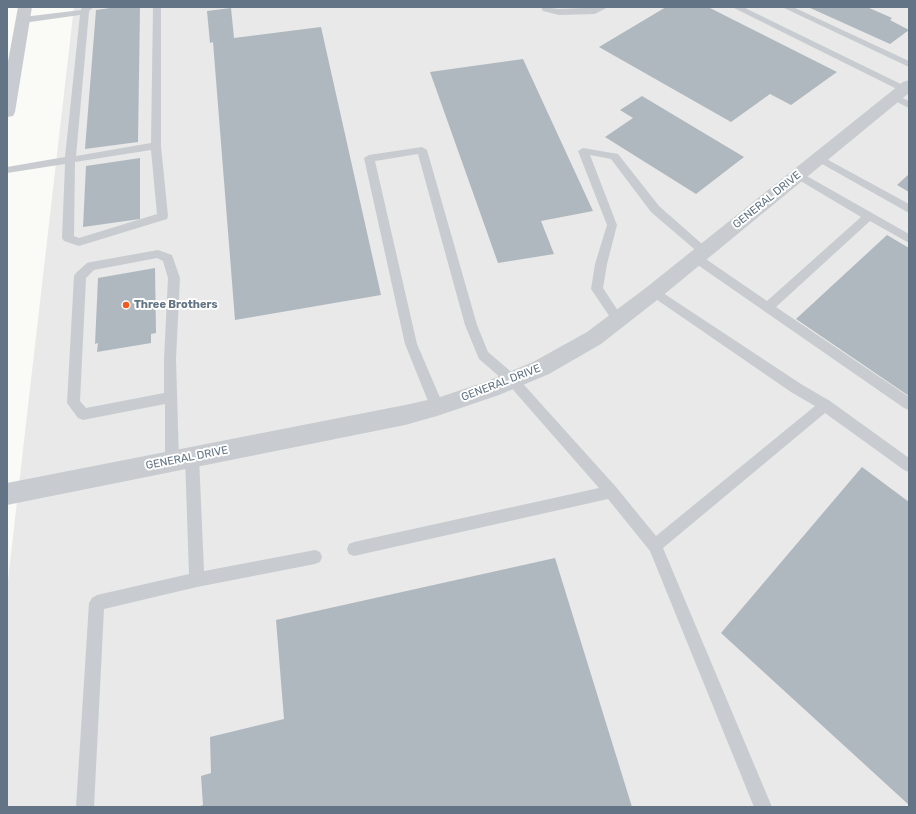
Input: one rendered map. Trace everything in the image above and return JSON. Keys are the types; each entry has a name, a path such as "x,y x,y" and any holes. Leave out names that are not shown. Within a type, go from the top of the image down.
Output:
{"street":[{"path":"7,112 24,13"},
{"name":"GENERAL DRIVE","path":"7,494 182,458 405,415 437,407 541,368 569,354 618,320 798,175 904,94"}],"lane":[{"path":"24,13 88,9 70,160 68,238 79,242 163,216 156,146 157,7"},
{"path":"545,7 546,9 558,12 595,11 604,7"},
{"path":"736,7 904,94"},
{"path":"786,7 909,64"},
{"path":"7,170 156,146"},
{"path":"437,407 411,344 369,158 422,150 471,324 483,355 512,380 611,492 655,546 763,807"},
{"path":"618,320 596,289 601,264 612,226 583,151 614,156 655,209 700,254 768,307 909,404"},
{"path":"820,158 909,209"},
{"path":"798,175 909,239"},
{"path":"768,307 869,216"},
{"path":"172,398 83,414 73,403 80,276 91,266 158,254 168,258 174,278 170,359 172,398 182,458 198,580"},
{"path":"654,292 796,388 825,405 909,466"},
{"path":"655,546 825,405"},
{"path":"354,549 611,492"},
{"path":"85,807 97,603 198,580 315,557"}],"shaded area":[{"path":"74,7 909,7 909,807 7,807 7,589"}],"building":[{"path":"117,7 140,7 138,142 85,149 96,10"},
{"path":"666,7 708,7 837,72 791,105 770,94 731,122 599,47"},
{"path":"808,7 867,7 892,18 890,20 909,30 890,44"},
{"path":"231,8 234,38 321,27 381,295 235,320 213,42 210,43 207,11"},
{"path":"523,59 593,211 541,221 554,254 498,263 430,72"},
{"path":"642,96 744,157 696,194 605,137 633,118 620,110"},
{"path":"140,158 140,219 83,227 86,166"},
{"path":"909,174 909,192 897,185"},
{"path":"887,235 909,248 909,396 796,319"},
{"name":"Three Brothers","path":"155,268 156,333 151,334 151,343 97,352 98,343 95,344 98,278"},
{"path":"862,467 909,502 909,805 721,633"},
{"path":"555,558 632,807 197,807 203,805 201,776 211,773 210,737 284,719 276,620"}],"place":[{"name":"Three Brothers","path":"126,305"}]}
